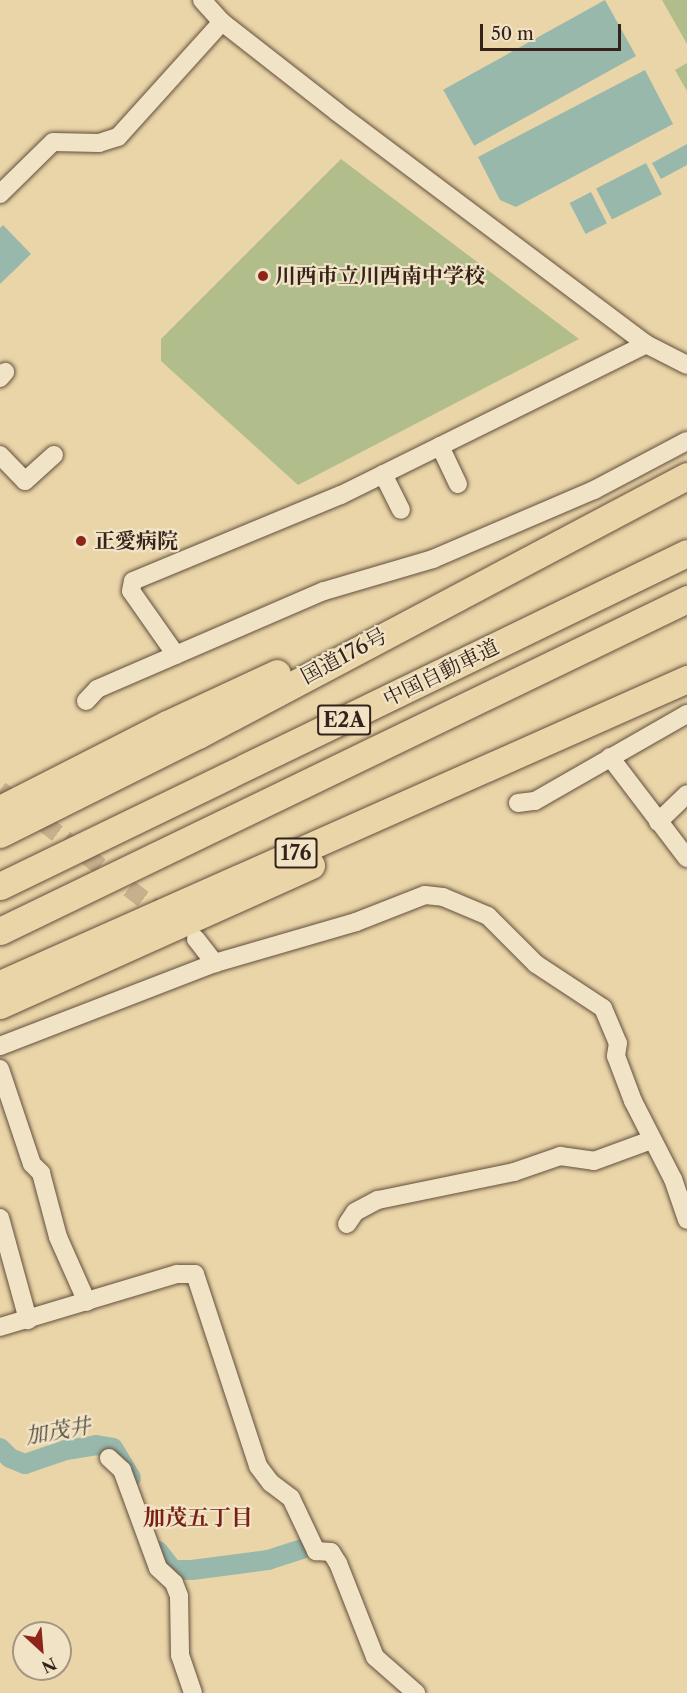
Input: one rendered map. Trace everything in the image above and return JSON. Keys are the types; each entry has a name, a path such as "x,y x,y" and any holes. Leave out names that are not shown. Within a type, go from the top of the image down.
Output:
{"highway":[{"name":"国道176号","path":"0,834 198,735 516,564 687,476"},
{"name":"中国自動車道","path":"0,886 687,553"},
{"path":"0,809 167,724 516,564"},
{"name":"中国自動車道","path":"0,931 687,599"},
{"name":"176","path":"0,984 594,723 687,679"},
{"path":"0,1005 258,891 594,723"}],"street":[{"path":"202,0 222,22 646,344 687,365"},
{"path":"0,194 53,142 99,143 118,137 222,22"},
{"path":"176,655 131,591 133,581 383,474 646,344"},
{"path":"86,701 97,690 324,591 433,559 594,490 687,441"},
{"path":"440,446 458,484"},
{"path":"0,455 30,486 54,455"},
{"path":"383,474 401,510"},
{"path":"518,803 535,801 687,714"},
{"path":"610,757 687,858"},
{"path":"658,822 687,794"},
{"path":"405,905 422,882"},
{"path":"0,1046 215,963 287,945 405,905 425,895 443,897 488,916 536,964 603,1008 618,1043 616,1056 626,1083 651,1140 672,1179 687,1220"},
{"path":"196,939 215,963"},
{"path":"0,1069 32,1164 41,1173 58,1238 87,1302"},
{"path":"347,1224 355,1212 378,1200 514,1172 560,1156 594,1161 651,1140"},
{"path":"0,1218 3,1243 28,1320"},
{"path":"0,1327 177,1275 195,1274 258,1466 271,1483 291,1498 316,1551 331,1552 338,1563 375,1657 416,1693"},
{"path":"109,1458 122,1470 158,1568 174,1583 179,1596 180,1655 193,1693"}],"green space":[{"path":"662,0 687,0 687,44"},
{"path":"687,63 687,91 675,70"},
{"path":"341,159 579,339 298,485 161,361 161,339"}],"shaded area":[{"path":"605,0 636,56 474,146 443,90"},
{"path":"645,70 673,124 516,207 500,200 478,157"},
{"path":"687,144 687,165 661,179 652,163"},
{"path":"646,163 662,194 612,220 596,188"},
{"path":"591,192 607,223 586,234 570,203"},
{"path":"3,225 31,254 0,284 0,228"}],"waterway":[{"name":"加茂井","path":"0,1448 10,1458 25,1464 66,1450 96,1445 113,1448 131,1478"},
{"name":"加茂井","path":"158,1551 173,1570 192,1570 268,1560 301,1549"}],"tunnel":[{"path":"0,790 168,918"}],"place":[{"name":"川西市立川西南中学校","path":"263,276"},
{"name":"正愛病院","path":"81,541"}],"district":[{"name":"加茂五丁目","path":"198,1518"}]}
